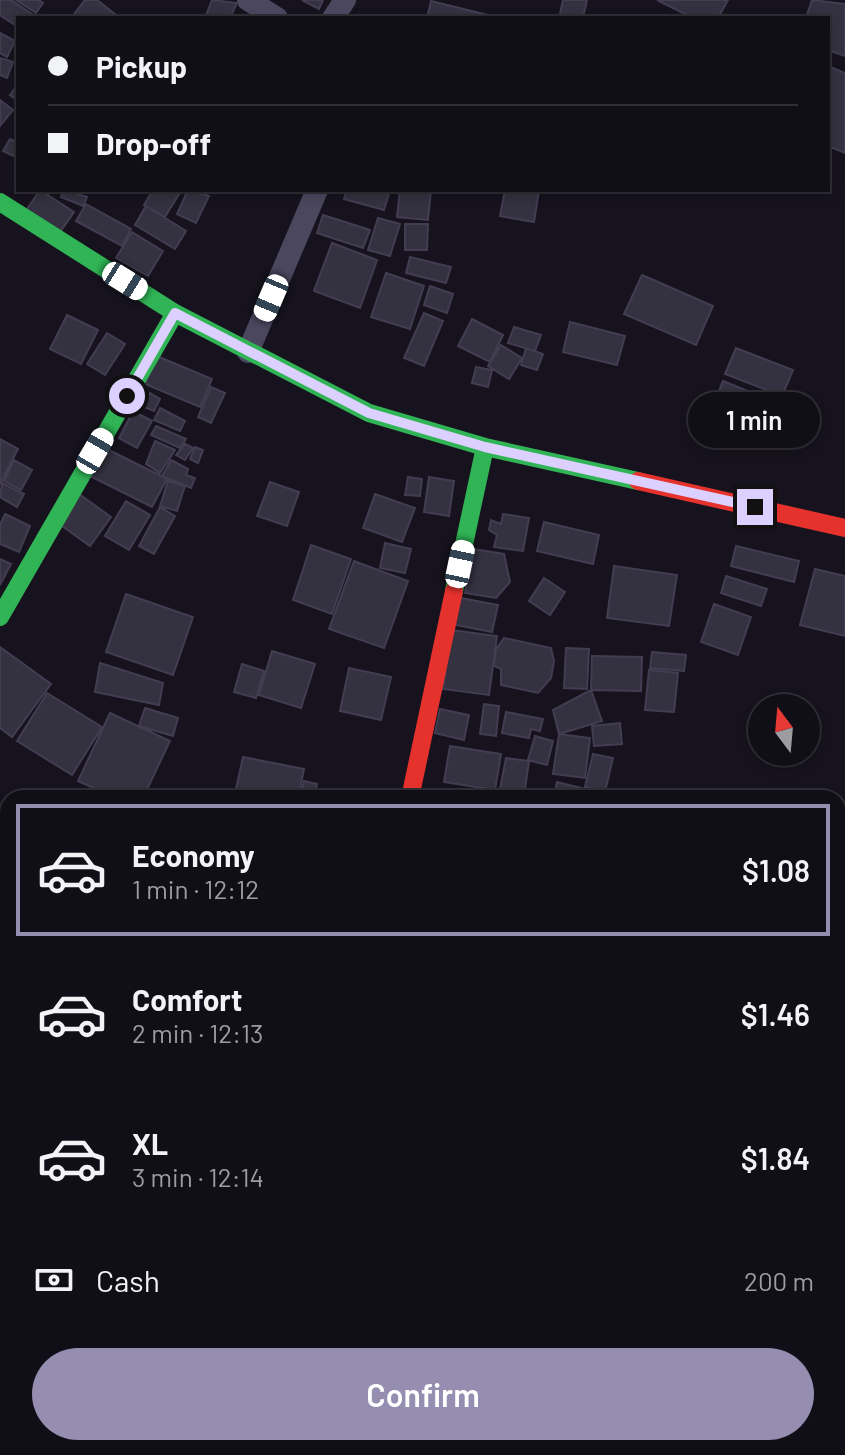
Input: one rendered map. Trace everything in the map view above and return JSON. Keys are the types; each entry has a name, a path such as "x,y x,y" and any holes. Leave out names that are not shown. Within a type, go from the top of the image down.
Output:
{"main road":[{"path":"0,202 175,313 369,413 485,447 845,528"},
{"path":"0,617 175,313"},
{"path":"412,790 485,447"}],"street":[{"path":"248,0 274,16"},
{"path":"248,352 316,192"}],"building":[{"path":"0,0 11,0 35,16 16,16 16,26 0,15"},
{"path":"16,0 39,0 43,3 36,13"},
{"path":"85,0 97,0 117,16 73,16"},
{"path":"212,0 237,3 231,16 206,16"},
{"path":"302,0 323,0 319,9"},
{"path":"563,0 587,0 583,16 559,16"},
{"path":"657,0 728,0 719,16 689,16"},
{"path":"812,0 845,4 845,56 830,51 830,16 807,16"},
{"path":"431,1 492,16 427,16"},
{"path":"0,33 15,41 7,57 0,53"},
{"path":"0,58 13,62 7,78 0,75"},
{"path":"830,67 845,73 845,153 830,147"},
{"path":"0,100 13,110 0,126"},
{"path":"10,139 16,142 16,157 3,151"},
{"path":"39,192 43,192 74,212 58,235 25,212"},
{"path":"63,192 71,192 87,197 83,206 61,197"},
{"path":"152,192 180,192 165,217 144,205"},
{"path":"187,192 209,196 196,223 177,214"},
{"path":"346,192 389,192 384,210 344,199"},
{"path":"400,192 431,192 428,220 397,217"},
{"path":"505,192 539,192 534,222 500,216"},
{"path":"86,204 131,229 122,246 76,221"},
{"path":"146,206 186,231 175,249 135,225"},
{"path":"323,215 370,230 363,248 317,233"},
{"path":"378,218 400,224 390,256 368,250"},
{"path":"405,224 428,224 427,250 405,250"},
{"path":"132,232 163,251 148,276 116,258"},
{"path":"332,243 377,260 360,308 314,291"},
{"path":"410,257 451,267 446,283 406,273"},
{"path":"386,273 424,286 410,329 371,317"},
{"path":"642,275 713,306 696,345 624,314"},
{"path":"430,286 453,294 447,313 424,305"},
{"path":"424,313 443,321 424,366 404,358"},
{"path":"67,315 98,330 81,364 50,349"},
{"path":"472,319 503,335 490,362 458,346"},
{"path":"570,322 625,336 617,365 563,352"},
{"path":"514,327 541,335 535,351 508,343"},
{"path":"107,333 125,344 105,375 87,364"},
{"path":"501,345 522,358 509,379 488,366"},
{"path":"526,348 543,354 537,370 521,365"},
{"path":"736,348 793,370 782,396 725,374"},
{"path":"157,356 212,379 200,407 145,384"},
{"path":"476,367 492,370 488,387 472,383"},
{"path":"723,381 780,404 763,443 707,420"},
{"path":"211,387 225,393 211,423 198,417"},
{"path":"150,393 160,399 154,411 142,406"},
{"path":"160,408 185,421 180,431 154,420"},
{"path":"133,411 152,421 137,448 119,438"},
{"path":"156,426 186,439 180,448 151,435"},
{"path":"0,439 18,449 0,484"},
{"path":"155,441 175,450 160,473 146,464"},
{"path":"185,444 193,448 185,460 176,455"},
{"path":"195,447 203,450 198,463 190,459"},
{"path":"105,448 167,479 152,507 90,476"},
{"path":"14,460 32,470 21,490 4,481"},
{"path":"171,460 188,469 186,475 195,478 191,488 162,476"},
{"path":"408,477 422,479 420,496 405,495"},
{"path":"429,477 454,481 449,516 424,512"},
{"path":"168,481 185,486 177,511 160,506"},
{"path":"270,482 299,492 287,526 257,516"},
{"path":"2,483 24,494 17,507 0,497"},
{"path":"79,494 111,517 90,546 58,523"},
{"path":"375,494 415,508 402,542 363,528"},
{"path":"126,501 150,515 129,550 105,536"},
{"path":"160,507 175,516 154,554 139,546"},
{"path":"5,514 30,526 19,552 0,544 0,525"},
{"path":"503,514 529,518 523,551 494,547 497,535 489,530 491,520 501,524"},
{"path":"544,522 599,535 593,564 537,551"},
{"path":"385,543 411,549 405,573 380,568"},
{"path":"311,545 351,559 332,614 293,600"},
{"path":"736,546 799,561 794,582 731,566"},
{"path":"473,549 504,554 510,582 496,598 465,593"},
{"path":"0,559 11,564 0,585"},
{"path":"354,561 408,581 384,648 329,629"},
{"path":"614,566 677,575 669,626 607,618"},
{"path":"815,569 845,576 845,636 800,625"},
{"path":"726,576 767,589 761,606 721,593"},
{"path":"544,578 565,592 550,615 529,601"},
{"path":"126,594 193,617 173,675 106,652"},
{"path":"456,597 498,605 492,632 451,624"},
{"path":"714,604 751,617 738,655 701,642"},
{"path":"451,630 497,636 489,695 443,689"},
{"path":"504,638 551,648 554,661 551,678 538,693 501,685 501,669 494,666 496,649"},
{"path":"0,647 51,684 12,737 0,728"},
{"path":"566,648 589,649 587,689 564,688"},
{"path":"272,651 315,664 301,708 259,695"},
{"path":"652,652 686,655 684,671 650,668"},
{"path":"592,656 642,657 641,691 591,690"},
{"path":"100,663 163,683 159,705 95,692"},
{"path":"242,664 264,671 256,698 234,692"},
{"path":"349,668 391,677 381,720 340,711"},
{"path":"649,670 678,673 674,712 645,710"},
{"path":"591,690 602,721 559,734 553,710"},
{"path":"47,693 102,727 72,775 17,741"},
{"path":"484,704 499,706 496,736 480,734"},
{"path":"145,708 178,718 173,736 139,726"},
{"path":"440,709 469,715 464,740 435,733"},
{"path":"506,712 543,719 540,731 531,729 529,738 502,733"},
{"path":"110,713 170,741 147,790 98,790 78,781"},
{"path":"620,723 622,744 594,746 592,726"},
{"path":"559,734 590,738 585,778 553,774"},
{"path":"535,736 553,741 547,765 528,760"},
{"path":"450,746 501,754 495,790 444,782"},
{"path":"593,754 613,758 605,790 585,787"},
{"path":"243,757 304,769 300,790 236,790"},
{"path":"506,758 529,761 525,790 500,789"},
{"path":"304,781 317,784 316,790 302,790"},
{"path":"557,782 589,790 555,790"}],"traffic: fast":[{"path":"0,202 175,313 369,413 485,447 638,481"},
{"path":"0,617 175,313"},
{"path":"454,591 485,447"}],"traffic: jam":[{"path":"638,481 845,528"},
{"path":"412,790 454,591"}],"route":[{"path":"127,396 175,313 369,413 485,447 755,507"}]}
